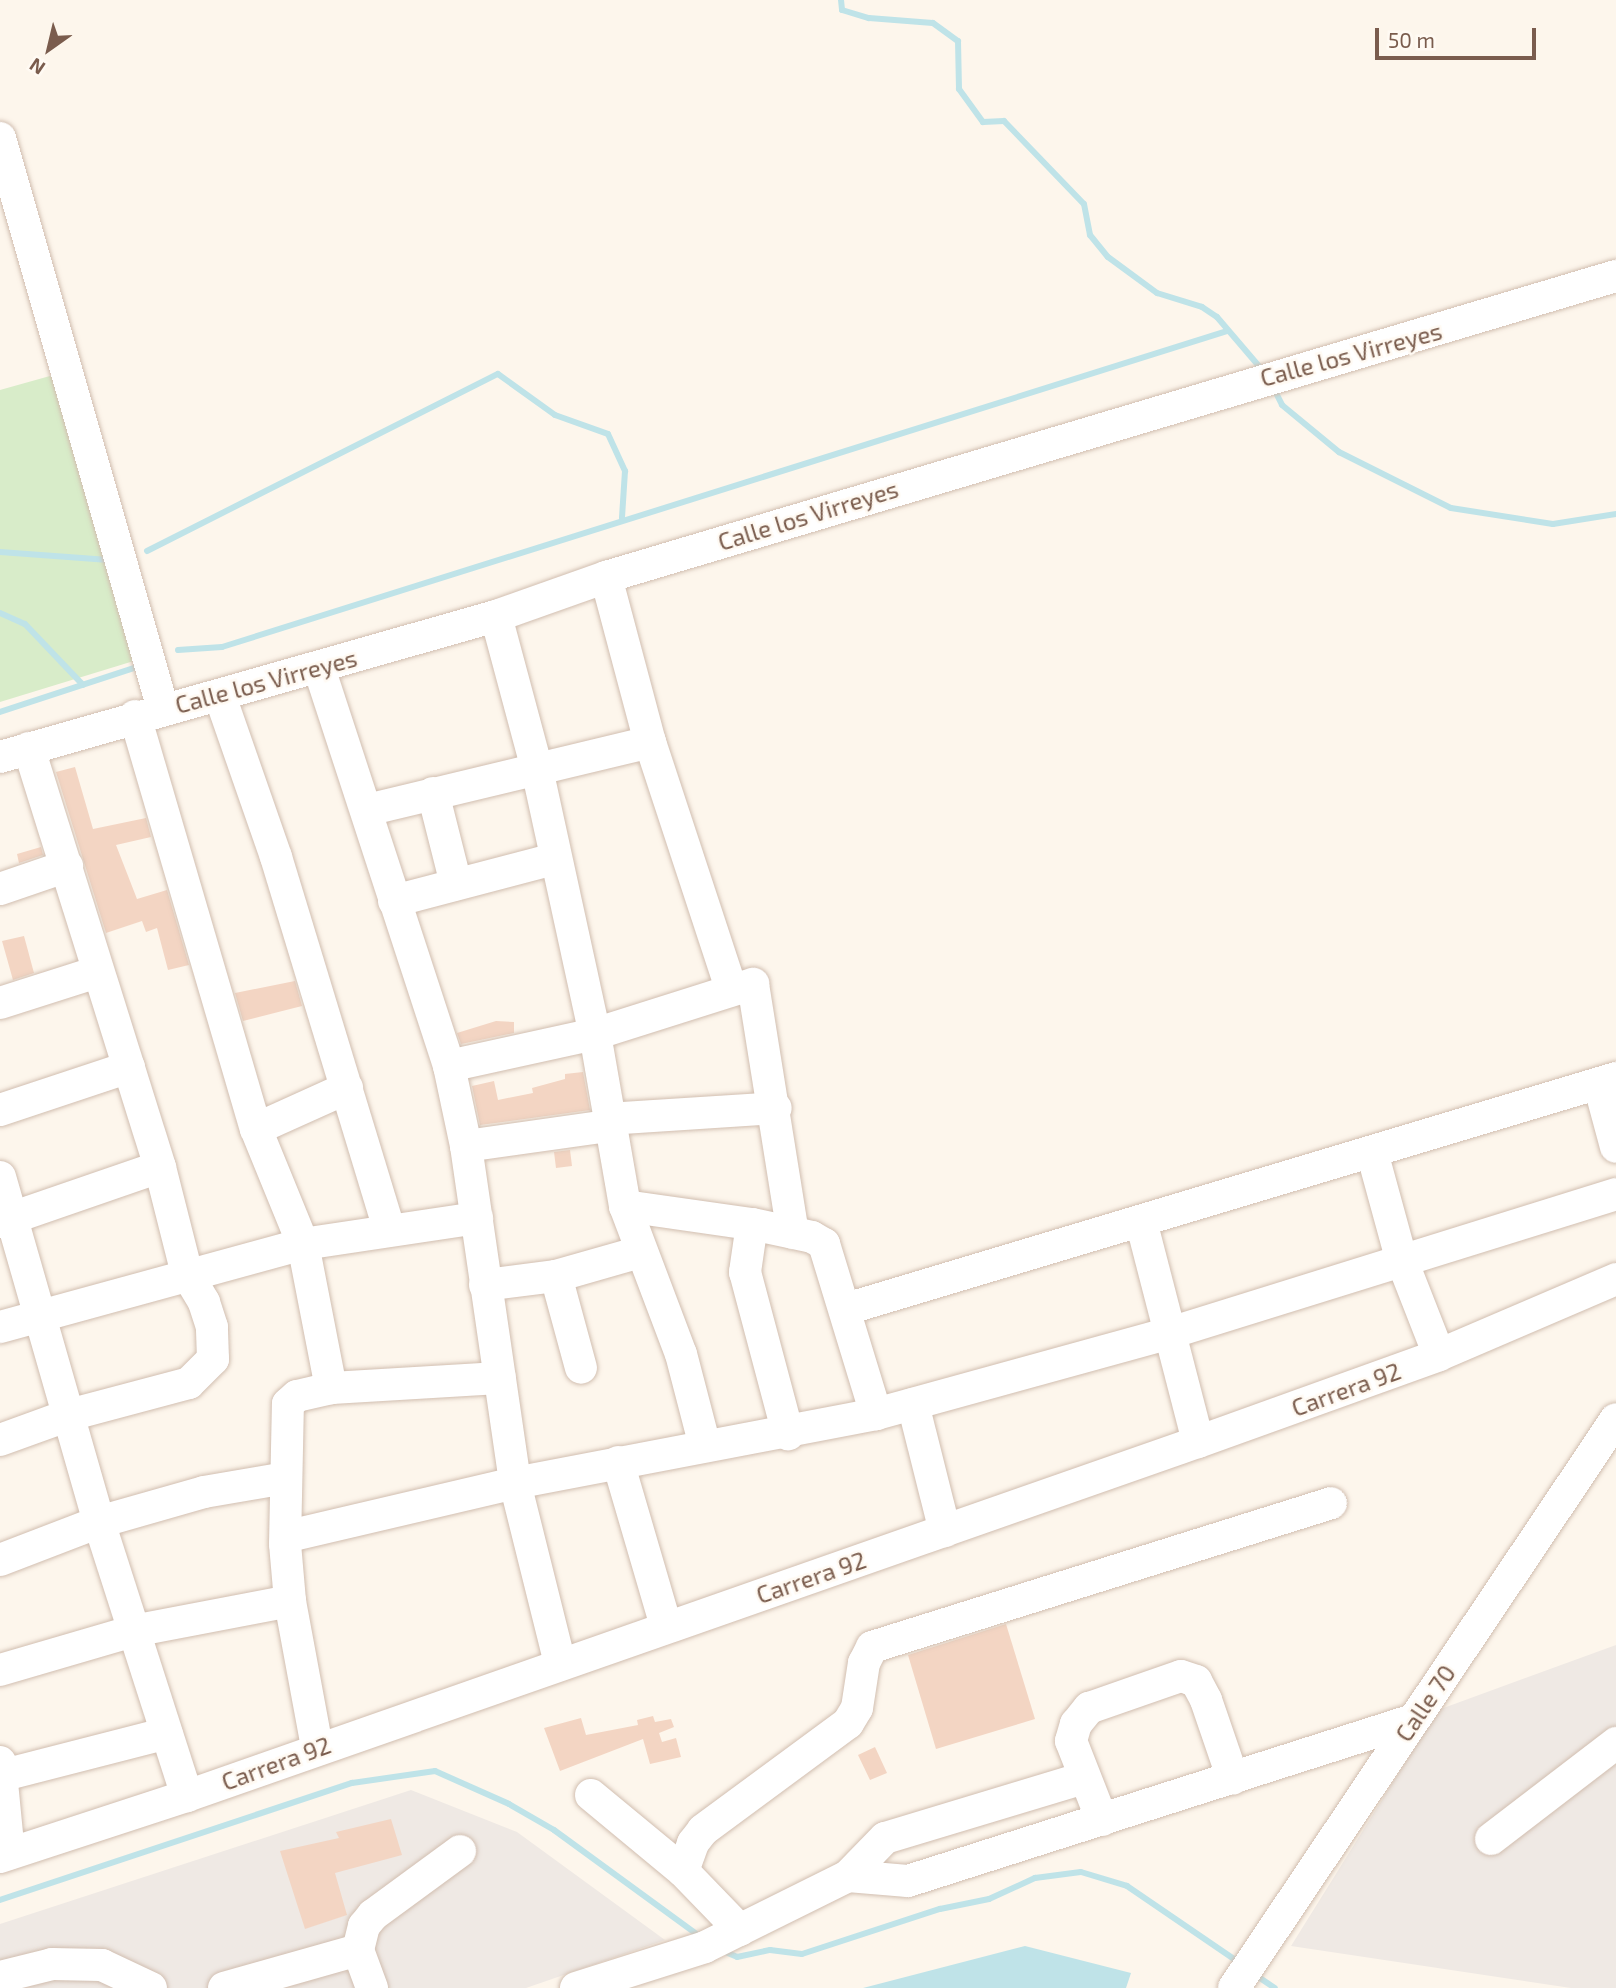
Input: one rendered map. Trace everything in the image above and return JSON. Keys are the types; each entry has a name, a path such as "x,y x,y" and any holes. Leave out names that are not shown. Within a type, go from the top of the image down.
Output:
{"street":[{"path":"0,138 256,1129 303,1244 331,1388"},
{"name":"Calle los Virreyes","path":"14,752 496,616 606,577 1243,383 1616,276"},
{"path":"606,577 650,742 731,989"},
{"path":"496,616 537,769 554,859 595,1034 608,1123 625,1206 640,1252 681,1354 705,1446"},
{"path":"319,668 449,1066 466,1146 515,1483 560,1663"},
{"path":"220,696 276,857 389,1229"},
{"path":"367,810 650,742"},
{"path":"0,1440 69,1415 189,1383 213,1359 208,1314 187,1274 160,1167 97,972 67,866 14,752"},
{"path":"433,793 456,884"},
{"path":"394,901 554,859"},
{"path":"0,889 67,866"},
{"path":"0,1003 97,972"},
{"path":"449,1066 595,1034 753,984 776,1108 793,1233"},
{"path":"0,1110 129,1067"},
{"path":"846,1309 1607,1081 1616,1147"},
{"path":"256,1129 346,1088"},
{"path":"466,1146 608,1123 776,1108"},
{"path":"1373,1152 1401,1258 1439,1355"},
{"path":"6,1220 160,1167"},
{"path":"0,1177 6,1220 40,1314 99,1522 187,1796"},
{"path":"289,1536 515,1483 705,1446 788,1434 876,1414 1170,1333 1401,1258 1616,1194"},
{"path":"625,1206 752,1224 793,1233 824,1244 876,1414"},
{"path":"0,1327 303,1244 389,1229 477,1219"},
{"path":"1141,1221 1198,1442"},
{"path":"752,1224 745,1272 788,1434"},
{"path":"485,1285 556,1276 640,1252"},
{"path":"556,1276 581,1368"},
{"name":"Carrera 92","path":"5,1855 187,1796 317,1747 1198,1442 1439,1355 1616,1279"},
{"path":"317,1747 290,1601 285,1544 289,1536 286,1478 288,1404 297,1396 331,1388 499,1378"},
{"path":"913,1404 945,1531"},
{"name":"Calle 70","path":"1236,1985 1616,1419"},
{"path":"618,1462 666,1626"},
{"path":"0,1560 99,1522 204,1492 286,1478"},
{"path":"683,1871 703,1830 848,1723 857,1707 864,1662 872,1647 887,1639 1331,1503"},
{"path":"0,1670 133,1631 290,1601"},
{"path":"1102,1821 1071,1741 1076,1724 1089,1707 1181,1676 1196,1681 1206,1699 1233,1779"},
{"path":"848,1876 908,1881 1413,1720"},
{"path":"5,1855 1,1771 167,1733"},
{"path":"1491,1839 1616,1743"},
{"path":"576,1988 724,1938 848,1876 884,1838 1084,1778"},
{"path":"591,1795 683,1871 724,1938"},
{"path":"372,1988 358,1950 358,1940 373,1915 460,1851"},
{"path":"224,1988 358,1950"},
{"path":"0,1977 52,1964 102,1965 151,1988"}],"shaded area":[{"path":"1616,1645 1616,1988 1571,1988 1291,1946 1438,1710"},
{"path":"411,1790 517,1832 665,1940 526,1988 0,1988 0,1924"}],"green space":[{"path":"57,374 137,660 0,702 0,390"}],"water":[{"path":"1025,1946 1131,1973 1126,1988 863,1988"}],"building":[{"path":"75,767 93,829 146,818 151,837 116,845 137,899 167,890 189,965 168,970 157,928 146,932 142,921 106,933 56,772"},
{"path":"41,847 43,855 19,863 17,854"},
{"path":"24,936 34,973 13,980 2,941"},
{"path":"295,981 302,1006 243,1021 235,993"},
{"path":"496,1021 514,1022 514,1033 461,1044 457,1033"},
{"path":"583,1072 590,1110 480,1125 472,1086 494,1081 498,1100 533,1093 532,1088 565,1079 565,1074"},
{"path":"570,1150 572,1166 556,1168 554,1152"},
{"path":"1006,1624 1035,1719 936,1749 908,1655"},
{"path":"653,1716 655,1722 671,1719 674,1727 659,1733 662,1742 676,1738 681,1757 650,1764 643,1739 560,1771 544,1728 581,1718 586,1735 638,1725 637,1720"},
{"path":"875,1747 887,1773 870,1780 858,1755"},
{"path":"391,1819 402,1855 335,1873 347,1915 305,1929 280,1851 339,1838 336,1832"}],"waterway":[{"path":"841,0 842,10 869,18 933,23 958,41 959,89 983,122 1004,121 1084,204 1090,235 1108,257 1157,293 1202,307 1217,317 1264,372"},
{"path":"178,650 222,647 1227,331"},
{"path":"147,551 498,374 555,415 608,434 625,471 622,518"},
{"path":"1273,387 1282,405 1339,452 1451,508 1553,524 1616,514"},
{"path":"0,552 109,560"},
{"path":"0,613 25,624 83,685"},
{"path":"0,712 140,666"},
{"path":"0,1900 352,1783 435,1771 509,1804 554,1830 702,1938"},
{"path":"723,1951 737,1957 770,1950 802,1954 940,1909 989,1899 1035,1878 1081,1872 1127,1886 1240,1963"},
{"path":"1254,1974 1275,1988"}]}
